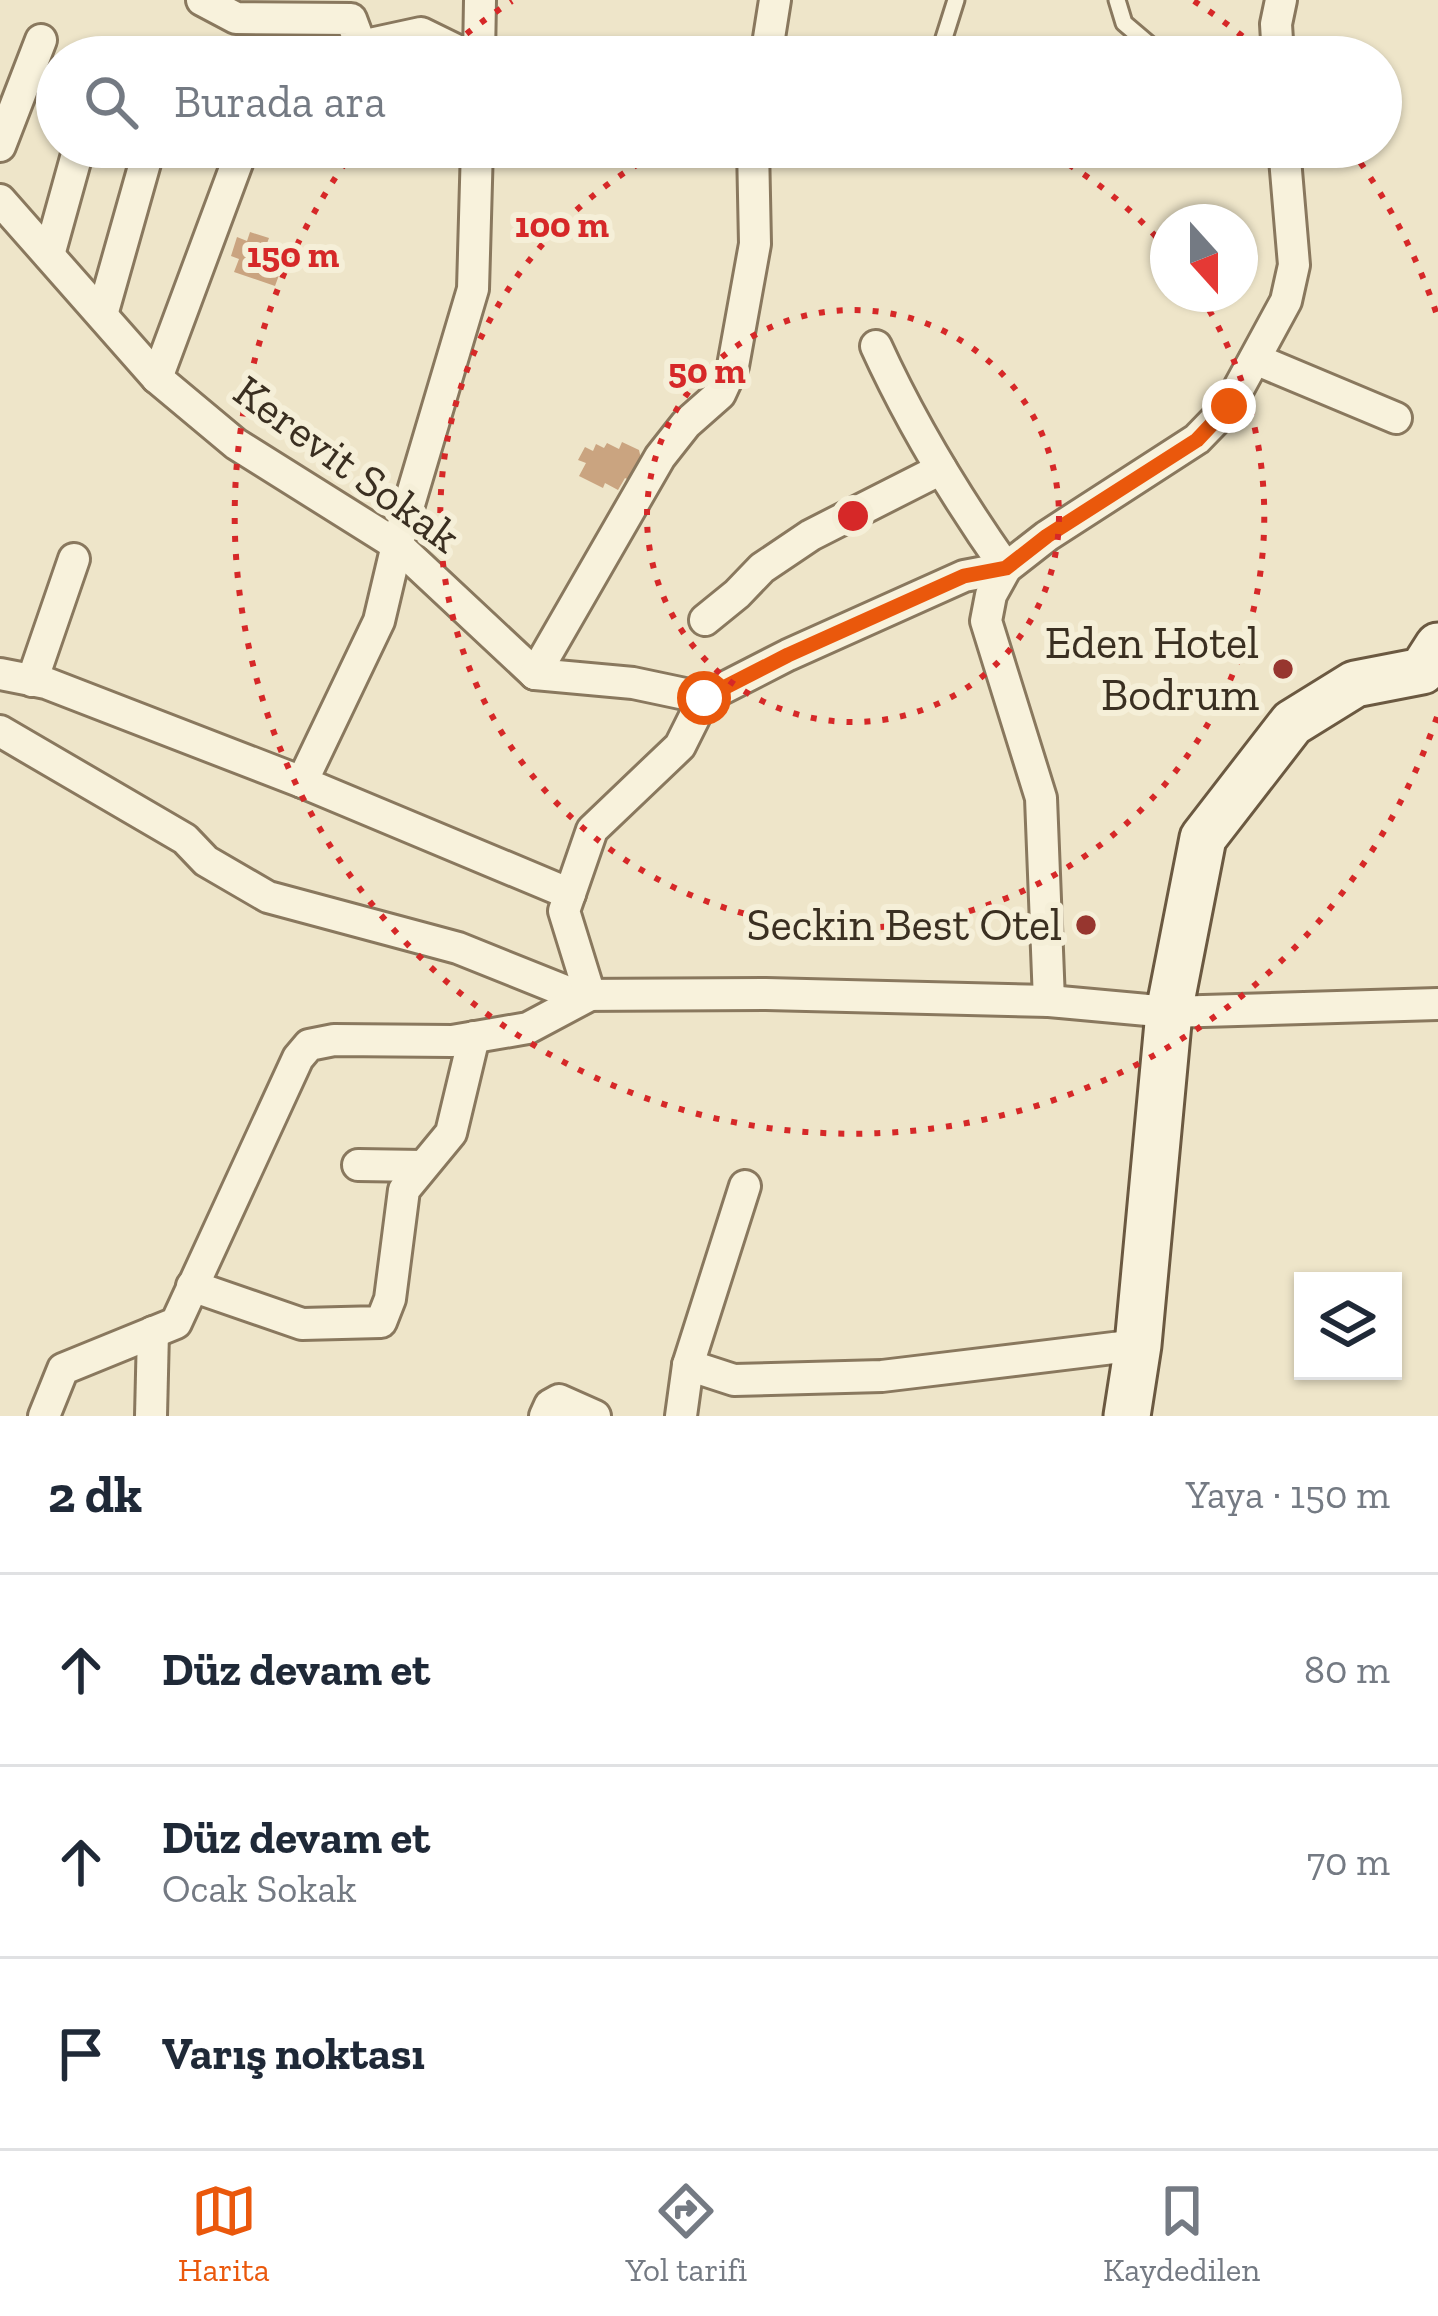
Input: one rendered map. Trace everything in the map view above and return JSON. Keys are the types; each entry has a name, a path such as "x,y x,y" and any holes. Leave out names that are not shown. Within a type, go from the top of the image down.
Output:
{"street":[{"path":"202,0 236,18 351,19 358,36"},
{"path":"477,36 480,0"},
{"path":"769,36 775,0"},
{"path":"1277,36 1281,0"},
{"path":"0,146 36,51"},
{"path":"49,255 73,168"},
{"path":"102,315 144,168"},
{"path":"157,378 235,168"},
{"path":"302,782 379,621 473,289 476,168"},
{"path":"704,698 633,682 535,674 660,457 686,424 720,394 733,367 754,244 754,168"},
{"path":"1049,1001 1041,798 986,621 991,595 1006,568 1047,536 1197,440 1229,406 1286,302 1294,265 1286,168"},
{"name":"Kerevit Sokak","path":"0,200 157,378 236,444 397,545 535,674"},
{"path":"875,346 960,503 1006,568"},
{"path":"1255,359 1396,418"},
{"path":"705,620 761,568 811,535 940,469"},
{"path":"32,681 74,559"},
{"path":"590,995 564,911 592,830 680,746 704,698 964,576 1006,568"},
{"path":"1126,1416 1138,1345 1169,1012 1203,838 1292,723 1355,684 1433,666"},
{"path":"0,674 46,683 302,782 570,894"},
{"path":"0,731 185,838 206,861 268,897 458,948 575,995 1049,1001 1169,1012 1438,1004"},
{"path":"44,1416 63,1369 176,1322 298,1058 309,1045 334,1040 452,1041 528,1028 590,995"},
{"path":"192,1286 302,1324 381,1322 390,1299 404,1190 451,1132 474,1037"},
{"path":"358,1165 423,1166"},
{"path":"681,1416 688,1365 745,1186"},
{"path":"151,1416 153,1332"},
{"path":"688,1365 734,1380 882,1376 1138,1345"},
{"path":"545,1416 559,1400 595,1416"}],"lane":[{"path":"945,36 956,0"},
{"path":"1117,0 1124,23 1139,36"}],"building":[{"path":"250,232 269,238 256,263 265,266 267,261 282,267 275,286 234,272 239,259 231,256 237,237 247,241"},
{"path":"622,442 639,450 642,463 633,482 625,478 618,490 579,476 586,463 578,460 585,447 593,451 596,444 604,448 607,443 619,449"}],"place":[{"name":"Eden Hotel Bodrum","path":"1283,669"},
{"name":"Seckin Best Otel","path":"1086,925"}],"route":[{"path":"704,698 964,576 1006,568 1047,536 1197,440 1229,406"}]}
